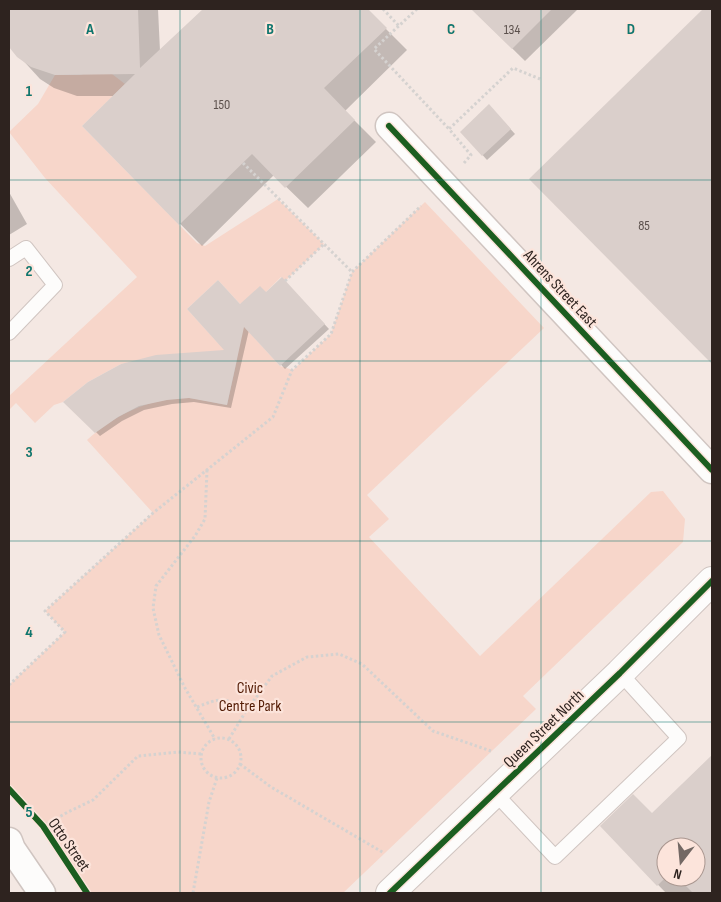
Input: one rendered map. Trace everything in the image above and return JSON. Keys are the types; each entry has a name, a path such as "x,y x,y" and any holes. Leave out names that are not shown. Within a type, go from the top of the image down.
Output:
{"street":[{"name":"Ahrens Street East","path":"389,126 712,470"},
{"name":"Queen Street North","path":"390,893 620,673 712,581"},
{"path":"10,846 42,893"}],"lane":[{"path":"9,259 26,248 55,285 9,334"},
{"path":"495,794 555,857 679,738 620,673"}],"path":[{"path":"383,9 399,26"},
{"path":"9,685 65,632 45,611 153,513 273,416 292,370 331,334 352,272 471,156 449,128 374,50 417,9"},
{"path":"449,128 513,68 540,78"},
{"path":"243,163 352,272"},
{"path":"286,281 324,244"},
{"path":"207,470 205,519 195,536 156,586 153,608 159,635 185,688 215,739"},
{"path":"228,739 272,676 307,657 339,654 362,664 433,730 491,752"},
{"path":"197,707 215,700 232,701 246,711"},
{"path":"215,739 228,739 239,748 242,757 236,771 230,776 217,778 203,768 201,754 206,744 215,739"},
{"path":"42,826 93,800 138,756 178,752 201,754"},
{"path":"240,764 271,788 384,852"},
{"path":"193,893 209,802 217,778"}],"green space":[{"name":"Civic Centre Park","path":"103,67 125,84 82,126 197,243 205,246 278,199 324,244 285,281 281,277 266,292 240,304 218,280 187,309 218,343 240,322 280,366 293,370 331,334 352,272 425,202 544,328 367,495 389,519 369,537 480,656 651,492 663,491 685,519 683,542 523,696 536,709 343,893 87,893 43,826 9,789 9,685 65,632 45,611 153,513 87,440 121,415 147,404 175,398 189,398 227,405 237,360 214,355 121,364 88,382 63,402 54,405 35,423 16,403 9,410 9,396 137,277 45,178 9,132 38,104 55,75 80,75"}],"building":[{"path":"9,9 138,9 140,68 203,9 368,9 387,28 324,88 355,120 285,188 252,154 179,225 82,126 135,74 55,75 31,67 17,57 9,47"},
{"path":"471,9 552,9 512,49"},
{"path":"703,9 712,9 712,364 529,179"},
{"path":"489,104 511,129 482,156 460,132"},
{"path":"282,277 325,324 280,366 244,327 227,405 189,398 167,400 139,406 118,417 95,433 63,402 88,382 121,364 156,355 224,350 187,309 218,280 240,304 260,286 266,292"},
{"path":"712,755 712,893 693,893 687,887 706,887 706,837 656,837 656,885 600,826 633,794 652,813"}],"cycle path":[{"path":"389,126 712,470"},
{"path":"390,893 620,673 712,581"},
{"name":"Otto Street","path":"9,789 43,826 87,893"}]}
